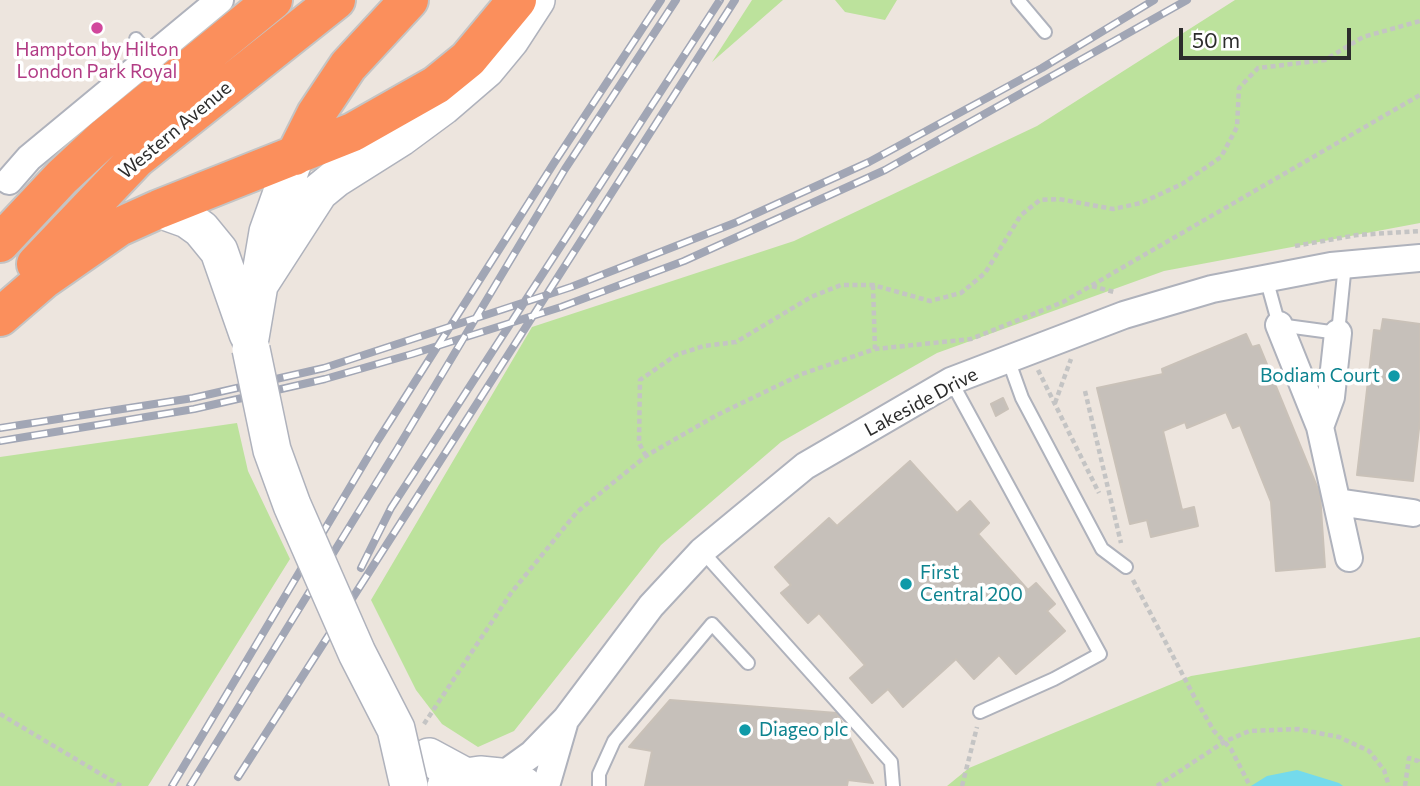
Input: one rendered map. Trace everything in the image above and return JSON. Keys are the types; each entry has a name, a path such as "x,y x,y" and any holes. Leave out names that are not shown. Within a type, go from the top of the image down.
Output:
{"highway":[{"name":"Western Avenue","path":"0,243 62,177 104,138 273,0"},
{"name":"Western Avenue","path":"0,306 22,279 137,158 336,0"},
{"path":"295,156 316,114 348,66 410,0"},
{"path":"0,317 43,280 119,227 353,132 436,85 468,59 517,0"}],"street":[{"path":"5,182 144,48 220,0"},
{"path":"257,288 319,192 335,178 422,121 486,69 510,40 536,0"},
{"path":"250,343 268,232 295,156"},
{"path":"5,182 62,177"},
{"path":"159,209 187,219 201,229 219,251 250,343 272,450 292,505 357,653 449,766"},
{"name":"Lakeside Drive","path":"449,766 531,754 566,719 651,606 702,551 805,466 951,381 1124,315 1199,293 1345,264 1420,258"},
{"path":"1279,324 1320,427 1349,558"},
{"path":"1320,427 1331,397 1338,332"},
{"path":"1337,502 1413,513"},
{"name":"Lakeside Drive","path":"546,786 566,719"}],"lane":[{"path":"1018,0 1045,32"},
{"path":"1266,278 1279,324 1338,332 1345,264"},
{"path":"1018,355 1022,398 1102,549 1126,567"},
{"path":"951,381 1100,654 1054,679 980,712"},
{"path":"702,551 891,762 893,786"},
{"path":"599,786 599,774 614,741 712,624 748,663"}],"path":[{"path":"646,456 639,443 640,380 676,355 704,346 736,342 811,297 841,285 873,285 930,301 961,293 985,273 1021,215 1040,200 1059,199 1113,209 1141,203 1182,184 1221,157 1237,127 1239,88 1258,68 1325,60 1363,37 1420,21"},
{"path":"449,766 511,593 577,512 646,456 717,415 802,374 875,349 971,339 1063,302 1420,95"},
{"path":"873,285 875,349"},
{"path":"1054,403 1071,362 1072,334"},
{"path":"1018,355 1054,403 1099,493"},
{"path":"1085,391 1126,567 1197,702 1214,731 1231,749 1249,784"},
{"path":"962,786 980,712"},
{"path":"0,714 121,786"},
{"path":"1157,786 1224,742 1249,731 1298,729 1339,737 1369,751 1384,770 1389,786"},
{"path":"1405,786 1409,758 1420,764"}],"green space":[{"path":"752,0 783,0 712,62"},
{"path":"835,0 897,0 885,20 845,12"},
{"path":"1235,0 1420,0 1420,223 1164,271 937,353 781,442 661,545 514,731 478,747 442,724 416,690 371,600 532,327 794,241 1037,126"},
{"path":"237,423 248,471 290,559 148,786 0,786 0,457"},
{"path":"1420,637 1420,786 947,786 969,768 1191,676"}],"water":[{"path":"1297,770 1343,786 1251,786 1267,776"}],"building":[{"name":"Bodiam Court","path":"1383,319 1420,324 1420,420 1413,481 1357,475 1374,330 1381,331"},
{"path":"1246,334 1252,347 1259,345 1320,494 1325,567 1276,571 1271,502 1240,425 1233,428 1226,412 1187,428 1185,422 1163,431 1182,510 1194,507 1198,526 1151,537 1147,520 1130,524 1097,388 1163,374 1162,369"},
{"path":"1003,398 1008,409 996,416 991,404"},
{"name":"First Central 200","path":"910,461 957,513 970,501 989,523 978,534 1028,590 1036,583 1055,604 1047,611 1065,631 1016,674 999,655 974,679 956,659 903,707 888,689 872,703 850,678 865,665 819,613 808,623 781,593 791,585 775,567 829,518 837,526"},
{"name":"Diageo plc","path":"670,700 837,713 873,783 848,780 847,786 645,786 652,751 629,747"}],"railway":[{"path":"172,786 378,440 661,0"},
{"path":"190,786 565,169 676,0"},
{"path":"361,568 391,508 720,0"},
{"path":"238,777 735,0"},
{"path":"0,428 193,398 324,368 571,287 737,222 869,162 1042,68 1154,0"},
{"path":"0,441 194,409 325,379 561,307 684,261 885,170 1187,0"}],"place":[{"name":"Hampton by Hilton London Park Royal","path":"97,28"},
{"name":"Bodiam Court","path":"1394,376"},
{"name":"First Central 200","path":"906,584"},
{"name":"Diageo plc","path":"745,730"}]}
